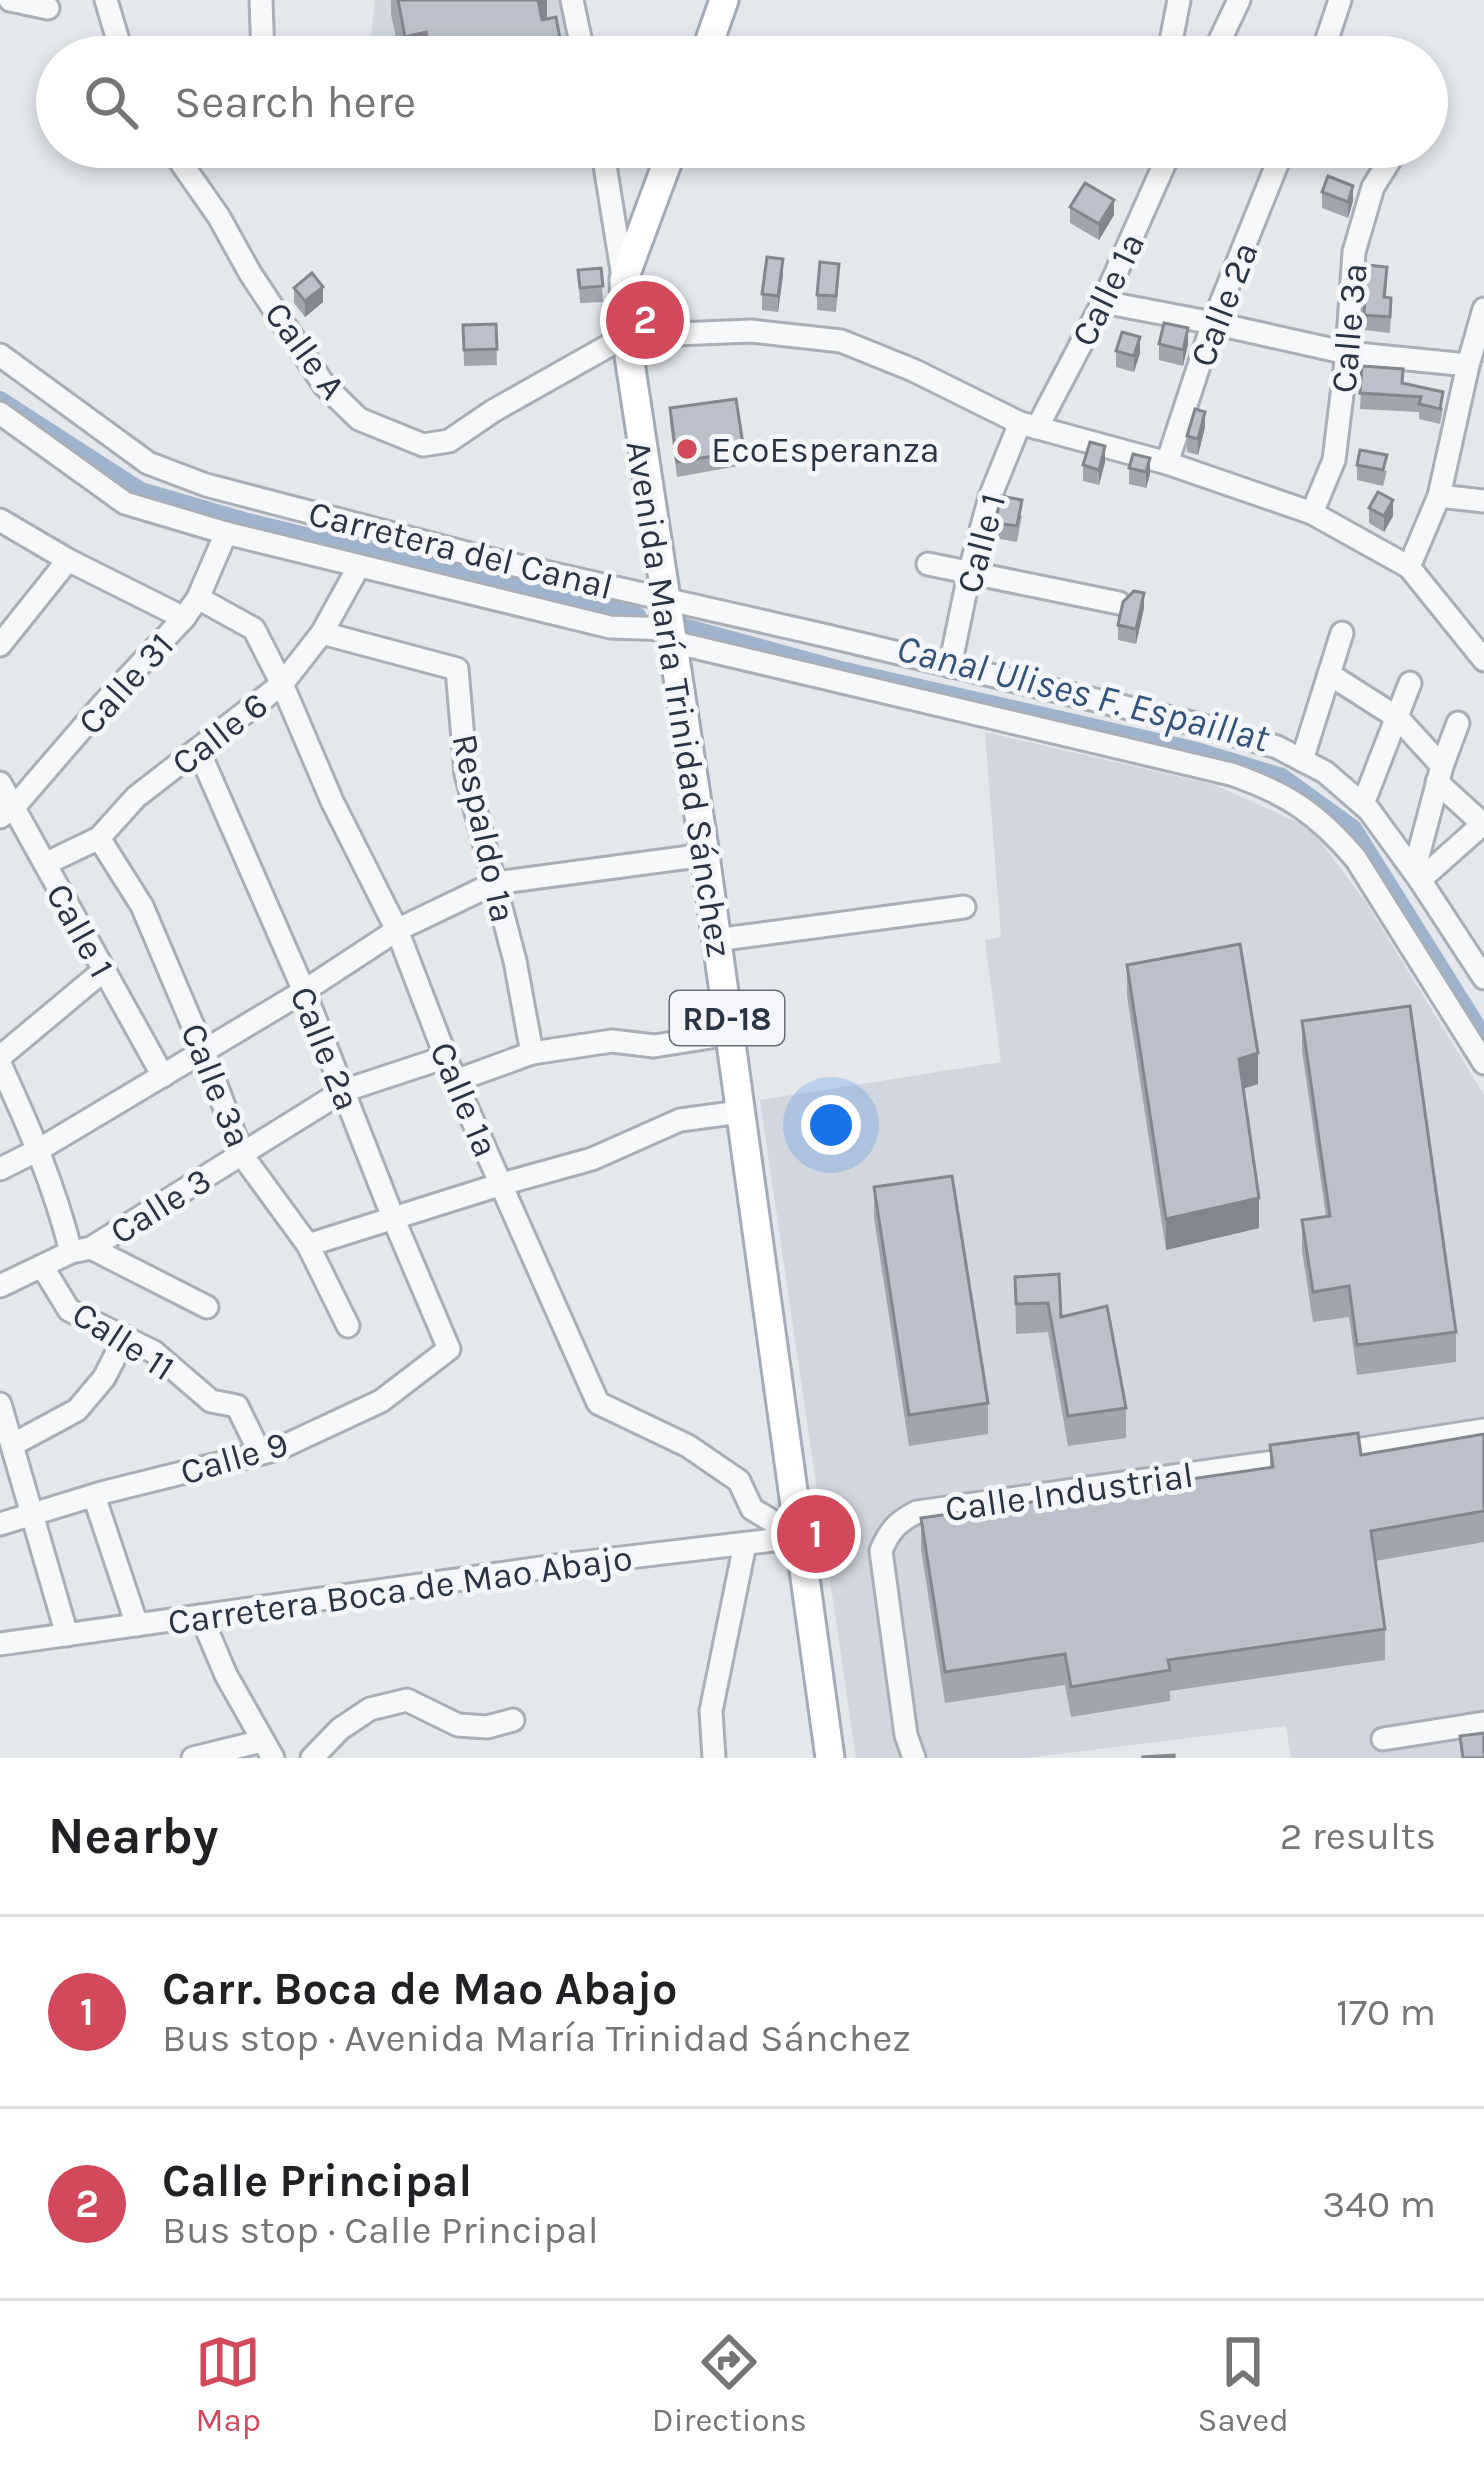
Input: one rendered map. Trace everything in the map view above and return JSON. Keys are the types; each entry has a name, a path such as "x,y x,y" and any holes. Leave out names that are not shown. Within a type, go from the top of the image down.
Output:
{"main road":[{"path":"711,36 724,0"},
{"name":"Avenida María Trinidad Sánchez","path":"665,168 624,279 626,337 705,855 830,1758"}],"street":[{"path":"10,0 48,8"},
{"path":"106,0 117,36"},
{"path":"261,0 262,36"},
{"path":"572,0 580,36"},
{"path":"1172,36 1179,0"},
{"path":"1222,36 1239,0"},
{"path":"1328,36 1340,0"},
{"name":"Calle A","path":"184,168 324,385 359,419 423,446 449,441 626,337"},
{"path":"606,168 624,279"},
{"name":"Calle 1ª","path":"1029,425 1103,302 1163,168"},
{"name":"Calle 2ª","path":"1167,463 1213,322 1275,168"},
{"name":"Calle 3ª","path":"1312,513 1334,460 1354,252 1372,187 1384,168"},
{"path":"1103,302 1347,353 1468,365"},
{"path":"1409,568 1473,392 1468,365 1483,316"},
{"path":"626,337 751,331 841,341 1029,425 1167,463 1312,513 1409,568 1484,660"},
{"name":"Carretera del Canal","path":"0,355 148,463 206,484 496,561 1196,724 1277,747 1325,772 1363,804 1484,978"},
{"name":"Carretera del Canal","path":"0,413 125,503 226,533 610,627 672,635 1272,788 1307,809 1356,860 1484,1063"},
{"name":"Calle 1","path":"950,666 990,497 1029,425"},
{"path":"1439,496 1484,501"},
{"path":"0,520 184,618"},
{"name":"Calle 31","path":"8,812 184,618 198,598 226,533"},
{"path":"0,646 68,560"},
{"path":"928,564 1119,603"},
{"name":"Calle 6","path":"45,864 99,838 136,797 282,684 322,633 359,566"},
{"name":"Calle 1ª","path":"198,598 254,629 282,684 332,801 397,929 455,1081 598,1403 688,1446 740,1481 752,1509 800,1537"},
{"name":"Respaldo 1ª","path":"322,633 457,669 466,774 515,961 532,1053"},
{"path":"1302,760 1342,633"},
{"path":"1329,674 1398,718 1483,824 1417,876"},
{"path":"1363,804 1410,683"},
{"path":"1417,876 1439,774 1458,723"},
{"name":"Calle 2ª","path":"198,748 304,991 449,1349"},
{"name":"Calle 1","path":"0,783 8,812 45,864 163,1076"},
{"name":"Calle 3ª","path":"99,838 142,906 242,1155 308,1245 348,1326"},
{"path":"0,1169 204,1052 397,929 495,883 705,855"},
{"path":"716,940 964,907"},
{"path":"103,971 0,1060 81,1250 207,1307"},
{"path":"455,1081 532,1053 612,1041 654,1046 730,1034"},
{"name":"Calle 3","path":"0,1286 81,1250 343,1091 446,1057"},
{"path":"308,1245 592,1159 680,1120 740,1112"},
{"name":"Calle 11","path":"41,1266 69,1310 154,1352 211,1400 237,1406 260,1453"},
{"path":"12,1444 77,1410 104,1378 124,1337"},
{"name":"Calle 9","path":"0,1523 278,1448 381,1401 449,1349"},
{"path":"0,1404 67,1635"},
{"name":"Calle Industrial","path":"914,1758 906,1735 880,1551 900,1520 917,1512 1484,1430"},
{"path":"94,1496 137,1625"},
{"name":"Carretera Boca de Mao Abajo","path":"0,1644 562,1565 800,1537"},
{"path":"714,1758 711,1712 746,1544"},
{"path":"193,1758 267,1750 226,1675 201,1616"},
{"path":"312,1758 340,1729 370,1708 407,1700 458,1725 487,1727 513,1720"},
{"path":"1383,1738 1484,1723"}],"shaded area":[{"path":"375,0 561,0 569,36 371,36"},
{"path":"985,732 1215,785 1310,828 1367,904 1484,1095 1484,1758 1291,1758 1286,1726 1026,1758 856,1758 760,1100 1001,1062 985,940 1001,937"}],"building":[{"path":"398,0 538,0 542,20 556,17 560,36 427,36 426,32 405,36"},
{"path":"1328,176 1353,186 1348,202 1322,192"},
{"path":"1085,183 1114,200 1099,224 1070,207"},
{"path":"767,257 783,259 778,296 762,294"},
{"path":"820,262 839,264 836,296 817,295"},
{"path":"1367,265 1387,267 1384,297 1391,298 1390,317 1364,315"},
{"path":"601,268 603,286 580,288 578,270"},
{"path":"312,273 323,287 305,301 294,288"},
{"path":"1164,323 1188,328 1183,350 1159,344"},
{"path":"496,324 497,349 464,350 463,325"},
{"path":"1122,332 1140,337 1134,356 1116,351"},
{"path":"1362,366 1403,369 1402,383 1443,392 1440,409 1419,404 1421,397 1360,393"},
{"path":"736,399 744,451 677,462 670,408"},
{"path":"1195,409 1205,412 1198,439 1187,436"},
{"path":"1090,442 1105,446 1099,470 1083,465"},
{"path":"1360,450 1387,455 1383,470 1357,465"},
{"path":"1133,454 1150,458 1146,472 1129,468"},
{"path":"1378,492 1393,500 1384,516 1369,508"},
{"path":"1001,496 1022,500 1017,526 995,523"},
{"path":"1134,591 1144,593 1136,629 1118,625 1123,602"},
{"path":"1240,944 1258,1053 1239,1059 1259,1198 1166,1219 1127,965"},
{"path":"1410,1006 1456,1332 1357,1345 1349,1286 1313,1292 1302,1220 1330,1216 1302,1021"},
{"path":"952,1176 988,1403 909,1415 874,1187"},
{"path":"1059,1274 1061,1317 1107,1306 1126,1408 1068,1416 1048,1303 1016,1304 1015,1277"},
{"path":"1358,1433 1361,1455 1484,1434 1484,1511 1371,1531 1385,1629 1168,1660 1170,1670 1071,1687 1065,1654 945,1672 921,1518 1273,1467 1270,1445"},
{"path":"1484,1733 1484,1758 1463,1758 1460,1736"}],"waterway":[{"name":"Canal Ulises F. Espaillat","path":"0,399 141,490 244,520 638,615"},
{"name":"Canal Ulises F. Espaillat","path":"684,626 841,669 1193,749 1282,776 1354,828 1484,1036"}],"place":[{"name":"Calle Principal","path":"645,320"},
{"name":"EcoEsperanza","path":"687,449"},
{"name":"Carr. Boca de Mao Abajo","path":"816,1534"}]}
